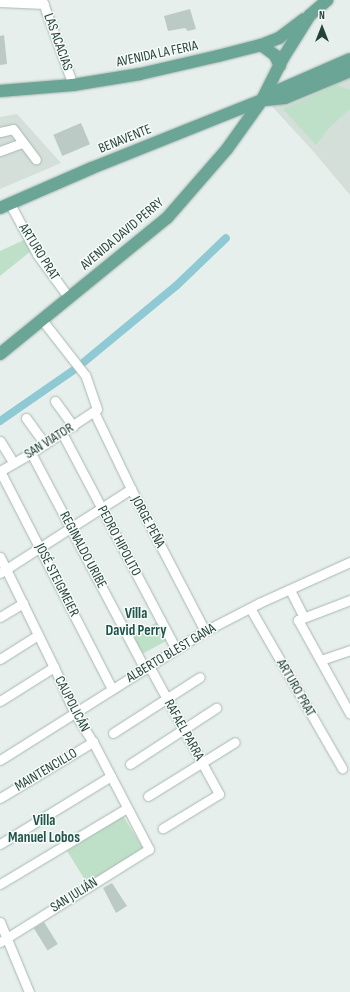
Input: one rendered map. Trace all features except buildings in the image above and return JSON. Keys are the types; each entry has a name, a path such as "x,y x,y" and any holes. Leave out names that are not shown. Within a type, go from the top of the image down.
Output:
{"main road":[{"path":"310,15 327,0"},
{"name":"AVENIDA LA FERIA","path":"0,91 73,84 140,74 261,45 279,38 310,15"},
{"name":"AVENIDA DAVID PERRY","path":"0,354 167,218 227,149 262,100 310,15"},
{"path":"261,45 275,55 280,66"},
{"name":"BENAVENTE","path":"5,206 92,168 262,100 279,90 350,59"},
{"name":"BENAVENTE","path":"262,100 285,98 350,71"}],"street":[{"path":"0,2 43,2"},
{"name":"LAS ACACIAS","path":"43,2 73,84"},
{"path":"0,132 13,129 22,143 36,159"},
{"path":"0,151 22,143"},
{"name":"ARTURO PRAT","path":"5,206 69,298"},
{"name":"JORGE PEÑA","path":"42,320 85,375 96,411 131,490 205,630"},
{"path":"55,400 73,426"},
{"name":"SAN VIATOR","path":"0,471 62,434 96,411"},
{"path":"26,418 45,444"},
{"name":"PEDRO HIPOLITO","path":"62,434 176,649"},
{"path":"0,441 14,463"},
{"name":"REGINALDO URIBE","path":"31,453 147,667"},
{"name":"JOSÉ STEIGMEIER","path":"0,471 112,689"},
{"path":"3,571 131,490"},
{"name":"CAUPOLICÁN","path":"0,557 3,571 23,603 74,712 93,742 149,849"},
{"name":"ALBERTO BLEST GANA","path":"0,760 205,630 350,562"},
{"path":"290,590 304,617"},
{"path":"350,600 298,620 350,714"},
{"path":"0,617 23,603"},
{"name":"ARTURO PRAT","path":"250,608 342,768"},
{"path":"0,659 38,635"},
{"path":"321,660 350,650"},
{"path":"0,701 54,667"},
{"name":"RAFAEL PARRA","path":"147,667 167,698 220,794 163,828"},
{"path":"113,733 200,677"},
{"path":"130,764 216,708"},
{"name":"MAINTENCILLO","path":"0,798 93,742"},
{"path":"148,796 235,742"},
{"path":"0,844 111,776"},
{"path":"0,884 127,808"},
{"name":"SAN JULIÁN","path":"3,940 149,849"},
{"path":"0,922 3,940 29,992"}],"shaded area":[{"path":"350,65 350,195 313,151 268,102"},
{"path":"17,114 61,163 0,189 0,117"}],"green space":[{"path":"336,85 350,90 350,109 329,128 316,145 283,109"},
{"path":"24,240 31,251 0,276 0,251"},
{"path":"159,621 169,640 142,654 133,635"},
{"path":"123,816 143,848 87,883 67,851"}],"waterway":[{"path":"84,362 176,286 226,238"},
{"path":"0,421 75,369"}],"district":[{"name":"Villa David Perry","path":"136,622"},
{"name":"Villa Manuel Lobos","path":"44,828"}]}
